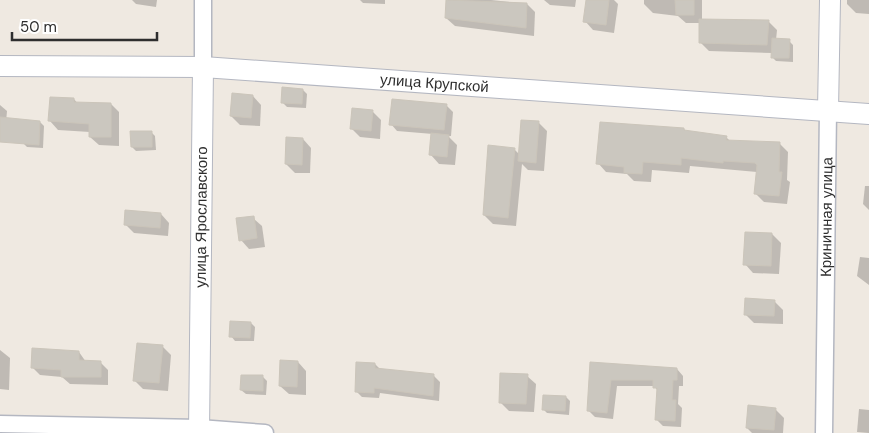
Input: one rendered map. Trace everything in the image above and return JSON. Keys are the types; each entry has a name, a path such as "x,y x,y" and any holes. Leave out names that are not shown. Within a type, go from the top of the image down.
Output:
{"street":[{"name":"улица Ярославского","path":"199,430 204,0"},
{"name":"Криничная улица","path":"824,433 830,0"},
{"name":"улица Крупской","path":"0,66 203,67 869,114"},
{"path":"0,424 265,433"}],"building":[{"path":"446,0 527,3 526,28 445,18"},
{"path":"586,0 609,0 606,25 583,22"},
{"path":"675,0 694,0 694,15 676,15"},
{"path":"699,19 769,20 767,45 699,43"},
{"path":"772,38 790,39 789,58 771,58"},
{"path":"282,87 303,89 302,104 281,103"},
{"path":"232,93 253,95 251,118 230,116"},
{"path":"50,97 74,98 74,102 111,103 111,137 89,137 89,124 48,121"},
{"path":"392,99 447,104 444,130 389,125"},
{"path":"352,108 373,110 371,131 350,129"},
{"path":"0,117 40,121 39,145 0,142"},
{"path":"521,120 539,121 536,163 518,161"},
{"path":"600,122 684,128 684,130 727,136 726,140 780,142 779,172 782,172 779,196 754,194 757,165 755,163 723,161 723,163 681,158 681,165 643,162 642,174 624,173 624,167 596,164"},
{"path":"130,131 152,131 152,147 131,147"},
{"path":"431,133 449,135 447,157 429,155"},
{"path":"286,137 303,138 302,165 285,164"},
{"path":"488,145 515,148 508,218 483,215"},
{"path":"125,210 161,213 160,228 124,225"},
{"path":"254,216 257,238 239,241 236,218"},
{"path":"745,232 772,233 771,266 743,265"},
{"path":"745,298 775,300 774,316 744,315"},
{"path":"230,321 251,322 250,338 229,337"},
{"path":"137,343 163,345 159,383 133,381"},
{"path":"32,348 79,351 79,360 101,361 101,377 61,377 61,370 31,368"},
{"path":"280,360 298,361 297,387 279,386"},
{"path":"356,362 375,363 375,368 434,374 433,396 374,388 374,393 355,392"},
{"path":"590,362 677,368 677,380 673,380 672,400 676,400 675,421 655,420 657,388 653,388 653,380 611,380 607,413 587,411"},
{"path":"500,373 528,374 526,404 499,403"},
{"path":"241,375 263,375 263,391 240,390"},
{"path":"543,395 566,396 565,411 542,410"},
{"path":"748,405 776,408 774,430 746,428"}]}
